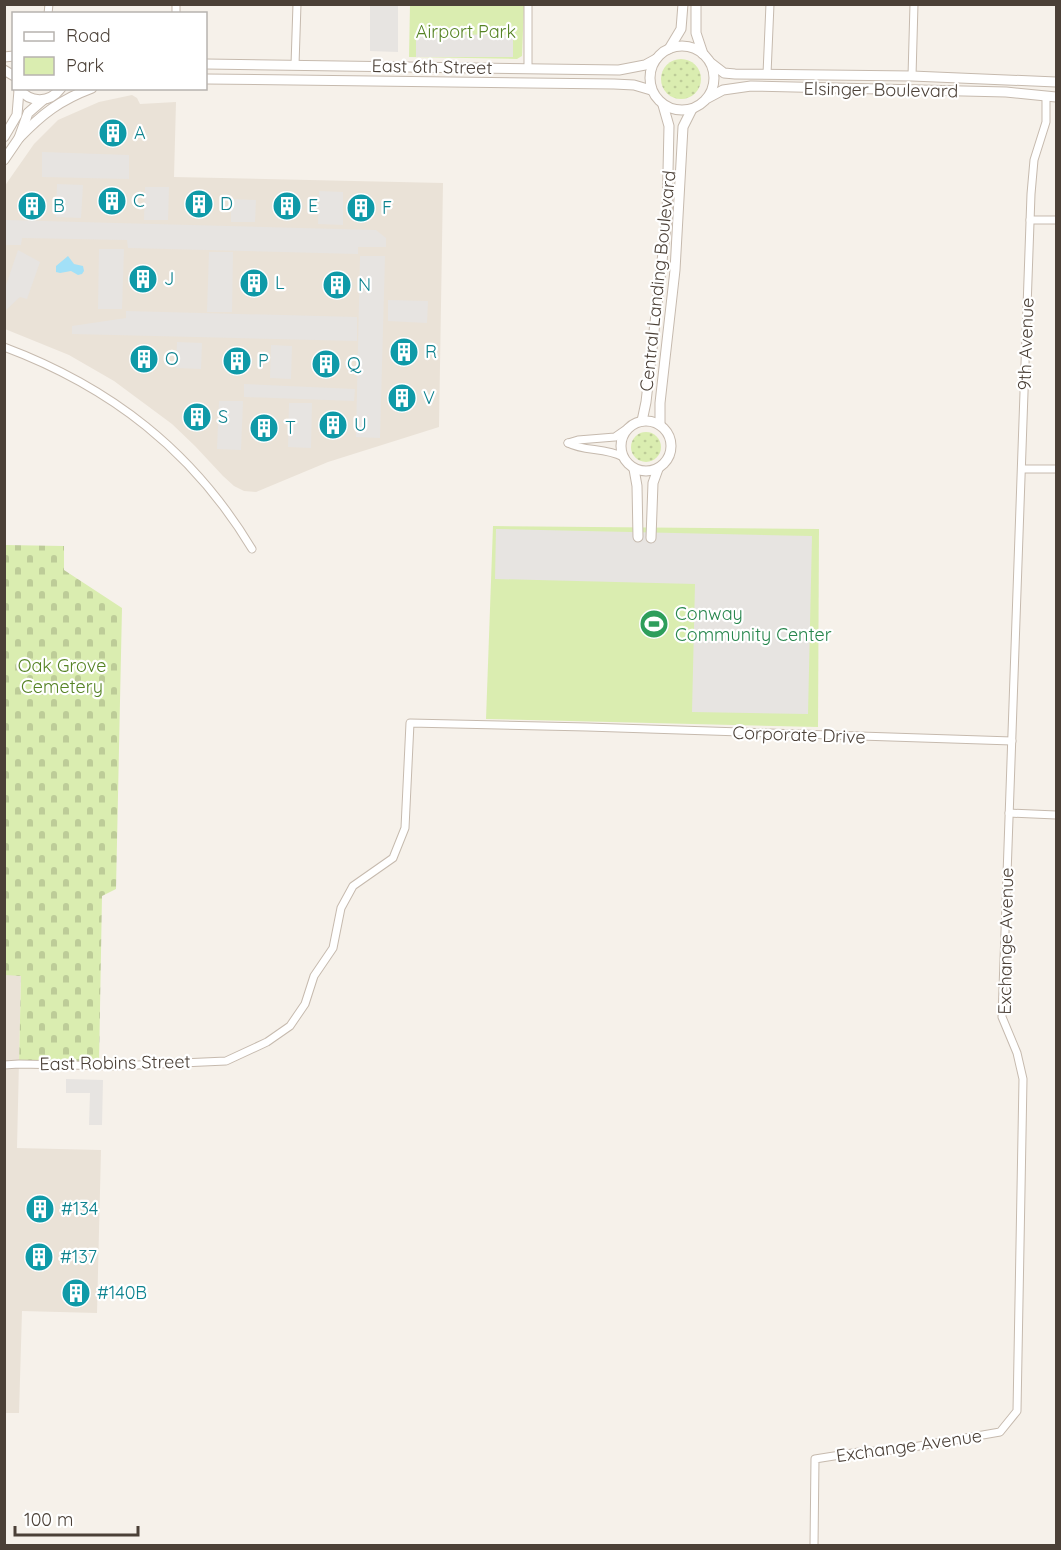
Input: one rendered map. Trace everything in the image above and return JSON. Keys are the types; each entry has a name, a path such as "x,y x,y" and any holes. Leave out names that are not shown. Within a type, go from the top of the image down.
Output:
{"street":[{"path":"295,65 297,4"},
{"path":"528,4 528,68"},
{"path":"669,49 690,47 703,54 711,63 714,81 708,98 692,109 672,110 663,105 651,90 649,79 656,59 669,49 681,29 682,4"},
{"path":"696,4 696,33 703,54"},
{"path":"767,74 770,4"},
{"path":"912,76 914,4"},
{"name":"East 6th Street","path":"207,64 619,70 645,65 656,59"},
{"name":"Elsinger Boulevard","path":"711,63 729,74 912,76 1056,82"},
{"name":"East 6th Street","path":"207,79 614,84 634,85 651,90"},
{"path":"1046,81 1051,96"},
{"name":"Elsinger Boulevard","path":"708,98 723,90 751,86 1006,92 1051,96"},
{"path":"4,137 17,115 18,90"},
{"path":"19,90 29,98 43,100"},
{"path":"4,160 19,138 35,121 58,104 88,90"},
{"path":"19,138 28,113 57,92"},
{"name":"9th Avenue","path":"1022,469 1034,160 1046,122 1051,96"},
{"name":"Central Landing Boulevard","path":"642,421 667,217 669,126 663,105"},
{"name":"Central Landing Boulevard","path":"651,538 653,483 658,469 669,458 672,450 669,435 660,425 660,403 679,221 683,127 692,109"},
{"path":"1030,220 1056,220"},
{"path":"4,347 37,359 75,378 119,404 147,426 193,468 236,521 252,549"},
{"path":"638,537 637,486 634,469 623,457 614,452 597,448 577,448 568,443 615,437 642,421 660,425"},
{"path":"623,457 621,442 628,428"},
{"path":"634,469 642,471 658,469"},
{"path":"1022,469 1056,469"},
{"name":"Exchange Avenue","path":"814,1545 815,1459 859,1452 896,1450 1000,1432 1017,1411 1023,1079 1017,1053 1002,1017 1022,469"},
{"name":"Corporate Drive","path":"226,1061 267,1042 290,1026 305,1004 314,976 333,948 341,908 353,886 393,858 405,828 410,723 1012,741"},
{"path":"1009,813 1056,815"},
{"name":"East Robins Street","path":"4,1065 115,1066 226,1061"}],"shaded area":[{"path":"370,5 398,5 398,52 370,51"},
{"path":"416,34 513,35 513,57 416,57"},
{"path":"132,95 140,104 176,102 174,177 443,183 439,427 328,462 256,492 244,491 223,476 172,424 114,381 69,355 5,329 4,187 34,144 58,120 99,102"},
{"path":"42,152 129,155 129,179 42,177"},
{"path":"57,184 83,185 81,218 56,217"},
{"path":"145,187 169,187 168,220 144,220"},
{"path":"319,191 343,192 343,225 318,224"},
{"path":"231,199 256,200 255,222 231,222"},
{"path":"6,220 376,230 386,238 386,247 358,247 358,254 128,248 127,240 22,238 21,245 5,245"},
{"path":"99,249 124,249 122,309 98,309"},
{"path":"18,250 40,262 27,299 20,297 5,311 5,288"},
{"path":"209,252 233,252 232,312 207,312"},
{"path":"360,256 385,256 380,438 356,437"},
{"path":"388,300 428,301 427,323 388,321"},
{"path":"126,311 357,317 357,341 72,334 72,326 126,318"},
{"path":"177,342 202,343 201,369 176,368"},
{"path":"271,345 292,346 291,379 270,378"},
{"path":"244,384 355,389 354,401 244,397"},
{"path":"219,401 243,401 241,450 217,449"},
{"path":"289,403 312,403 311,448 288,447"},
{"path":"496,529 812,536 808,714 692,712 695,584 495,579"},
{"path":"4,975 21,975 17,1148 101,1150 97,1313 22,1311 19,1413 5,1413"},
{"path":"66,1079 103,1080 102,1125 89,1125 90,1093 66,1093"}],"green space":[{"name":"Airport Park","path":"410,5 524,5 522,56 517,59 409,57"},
{"path":"681,59 695,65 701,79 695,93 681,99 667,93 661,79 667,65"},
{"path":"646,432 657,436 661,447 657,458 646,462 635,458 631,447 635,436"},
{"name":"Conway Community Center","path":"493,526 819,529 818,727 486,719"},
{"name":"Oak Grove Cemetery","path":"5,545 64,546 64,570 122,608 116,889 102,896 99,1065 19,1064 21,976 5,975"}],"water":[{"path":"68,256 74,264 83,266 82,274 78,275 71,271 56,272 56,266"}],"place":[{"name":"A","path":"113,133"},
{"name":"C","path":"112,201"},
{"name":"D","path":"199,204"},
{"name":"B","path":"32,206"},
{"name":"E","path":"287,206"},
{"name":"F","path":"361,208"},
{"name":"J","path":"143,279"},
{"name":"L","path":"254,283"},
{"name":"N","path":"337,285"},
{"name":"R","path":"404,352"},
{"name":"O","path":"144,359"},
{"name":"P","path":"237,361"},
{"name":"Q","path":"326,364"},
{"name":"V","path":"402,398"},
{"name":"S","path":"197,417"},
{"name":"U","path":"333,425"},
{"name":"T","path":"264,428"},
{"name":"Conway Community Center","path":"654,624"},
{"name":"#134","path":"40,1209"},
{"name":"#137","path":"39,1257"},
{"name":"#140B","path":"76,1293"}]}
